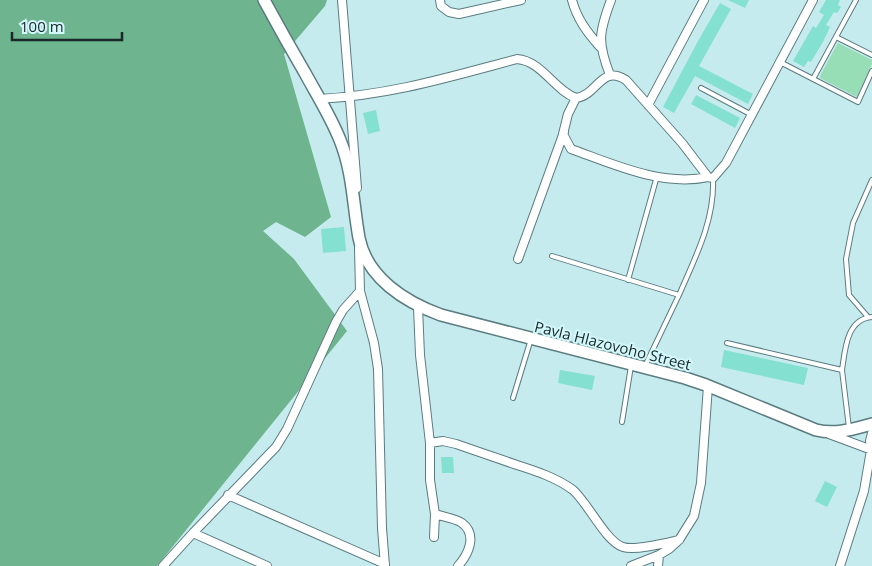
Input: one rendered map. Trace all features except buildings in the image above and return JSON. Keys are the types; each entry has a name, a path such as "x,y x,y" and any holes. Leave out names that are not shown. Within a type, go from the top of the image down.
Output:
{"main road":[{"path":"264,0 335,128 346,156 361,245"},
{"name":"Pavla Hlazovoho Street","path":"361,245 369,263 384,282 418,307 440,315 632,364 708,386 806,427 825,432"},
{"path":"825,432 849,430 872,424"}],"street":[{"path":"342,0 357,188"},
{"path":"440,0 441,6 449,12 458,14 521,0"},
{"path":"572,0 586,31 600,47"},
{"path":"610,75 600,47 600,34 611,0"},
{"path":"648,105 704,0"},
{"path":"564,132 571,148 657,176 692,180 710,177 726,163 813,0"},
{"path":"320,99 388,92 439,81 517,59 525,59 532,63 562,89 576,98 585,96 610,75 620,76 626,80 710,177"},
{"path":"518,259 564,132 568,114 576,98"},
{"path":"228,495 385,565 382,528 378,369 374,343 360,290 361,245"},
{"path":"163,566 228,495 276,447 291,421 336,322 343,310 360,290"},
{"path":"418,307 420,355 430,442 430,480 435,514 434,537"},
{"path":"631,566 669,549 679,540 694,516 701,483 708,386"},
{"name":"Pavla Hlazovoho Street","path":"825,432 872,450"},
{"path":"840,566 864,491 872,450 870,441 872,433"},
{"path":"430,442 456,444 539,472 556,481 572,490 586,504 608,535 616,544 622,547 646,546 679,540"},
{"path":"435,514 461,522 466,526 469,533 470,549 458,566"},
{"path":"193,533 267,566"},
{"path":"658,566 659,555"}],"lane":[{"path":"813,79 856,0"},
{"path":"836,37 872,55"},
{"path":"780,62 858,102 872,71"},
{"path":"701,88 752,115"},
{"path":"628,280 657,176"},
{"path":"644,368 700,247 712,206 710,177"},
{"path":"849,430 842,370 847,338 857,324 870,317 849,295 846,259 854,223 872,180"},
{"path":"552,256 678,295"},
{"path":"513,398 531,339"},
{"path":"727,343 842,370"},
{"path":"622,422 632,364"}],"green space":[{"path":"0,0 327,0 325,6 284,54 331,217 305,237 276,222 263,231 294,259 347,331 157,566 0,566"},
{"path":"838,43 872,60 872,64 857,97 820,78"}]}
